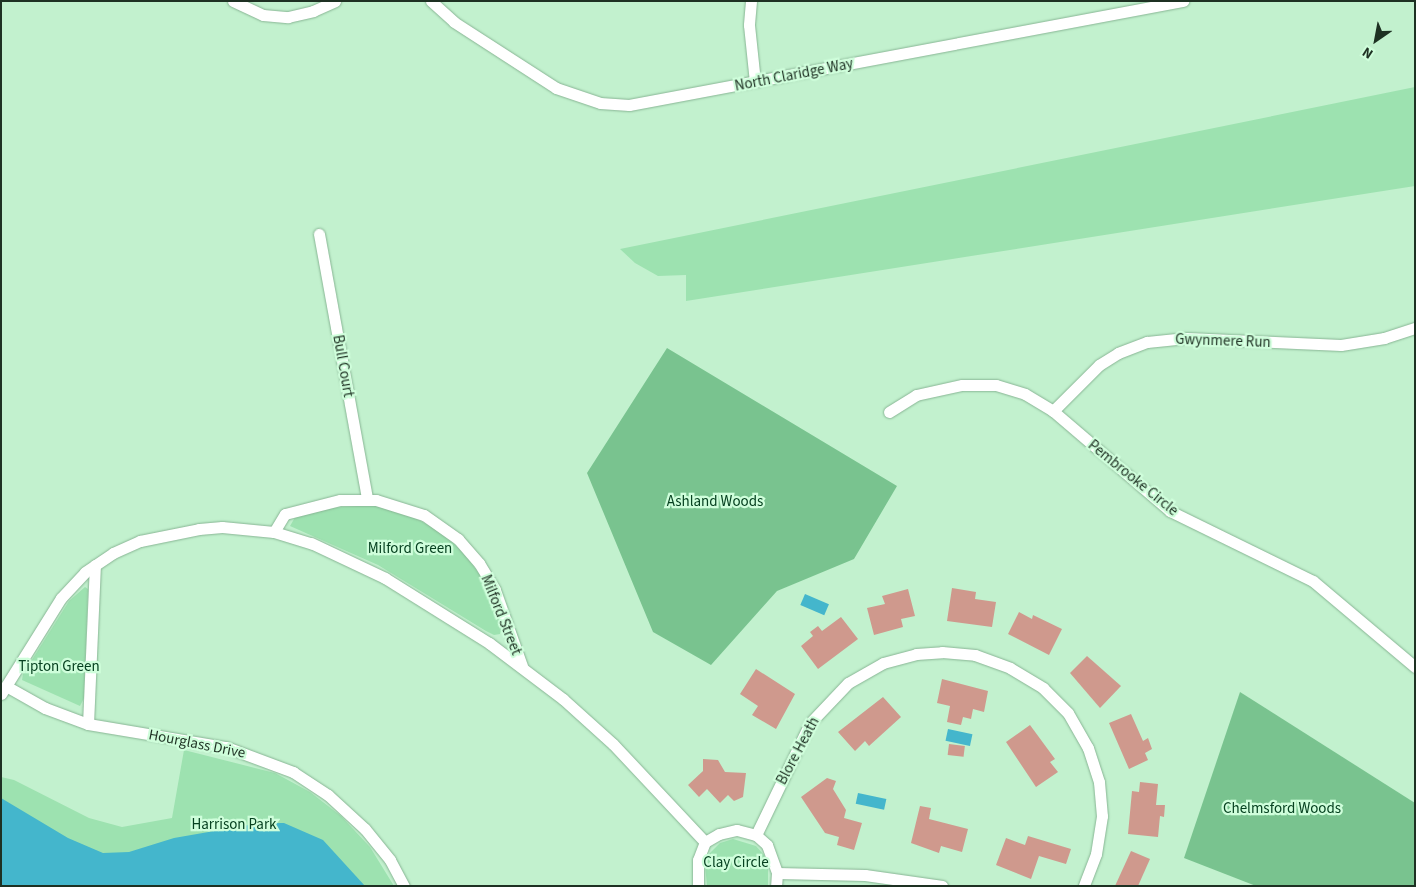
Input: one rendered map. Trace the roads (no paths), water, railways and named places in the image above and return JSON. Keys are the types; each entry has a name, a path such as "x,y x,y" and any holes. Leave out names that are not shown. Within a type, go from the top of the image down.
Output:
{"street":[{"path":"233,1 263,15 288,17 313,11 335,1"},
{"name":"North Claridge Way","path":"431,1 454,22 556,88 584,99 613,104 646,103 1183,1"},
{"path":"751,1 749,25 755,82"},
{"name":"Bull Court","path":"319,234 367,499"},
{"name":"Gwynmere Run","path":"1053,411 1099,365 1118,353 1147,342 1186,338 1341,345 1384,338 1415,328"},
{"name":"Pembrooke Circle","path":"888,412 916,395 978,384 996,385 1025,394 1053,411 1158,502 1193,524 1313,582 1415,668"},
{"name":"Milford Street","path":"274,532 282,517 298,509 367,499 416,511 444,527 469,550 494,590 522,666"},
{"name":"Milford Street","path":"3,690 61,598 95,565 126,546 155,537 222,528 274,532 318,546 385,578 466,626 522,666 613,744 705,842"},
{"path":"88,724 95,565"},
{"name":"Blore Heath","path":"756,835 802,736 819,710 836,693 860,675 883,663 930,652 962,653 996,662 1032,680 1057,702 1080,732 1095,767 1102,807 1100,838 1084,886"},
{"name":"Hourglass Drive","path":"3,690 88,724 226,747 293,772 328,794 365,829 390,860 404,886"},
{"path":"698,886 698,860 705,842 730,830 756,835 767,845 777,873 776,886"},
{"path":"777,873 865,875 942,886"}],"water":[{"path":"805,594 829,604 824,615 800,605"},
{"path":"948,729 972,734 970,746 946,741"},
{"path":"858,793 886,799 884,810 856,804"},
{"path":"1,798 68,838 103,853 129,852 174,838 260,823 284,823 323,840 365,886 1,886"}],"park label":[{"name":"Ashland Woods","path":"715,502"},
{"name":"Milford Green","path":"410,549"},
{"name":"Tipton Green","path":"59,667"},
{"name":"Chelmsford Woods","path":"1282,809"},
{"name":"Harrison Park","path":"234,825"},
{"name":"Clay Circle","path":"736,863"}]}
